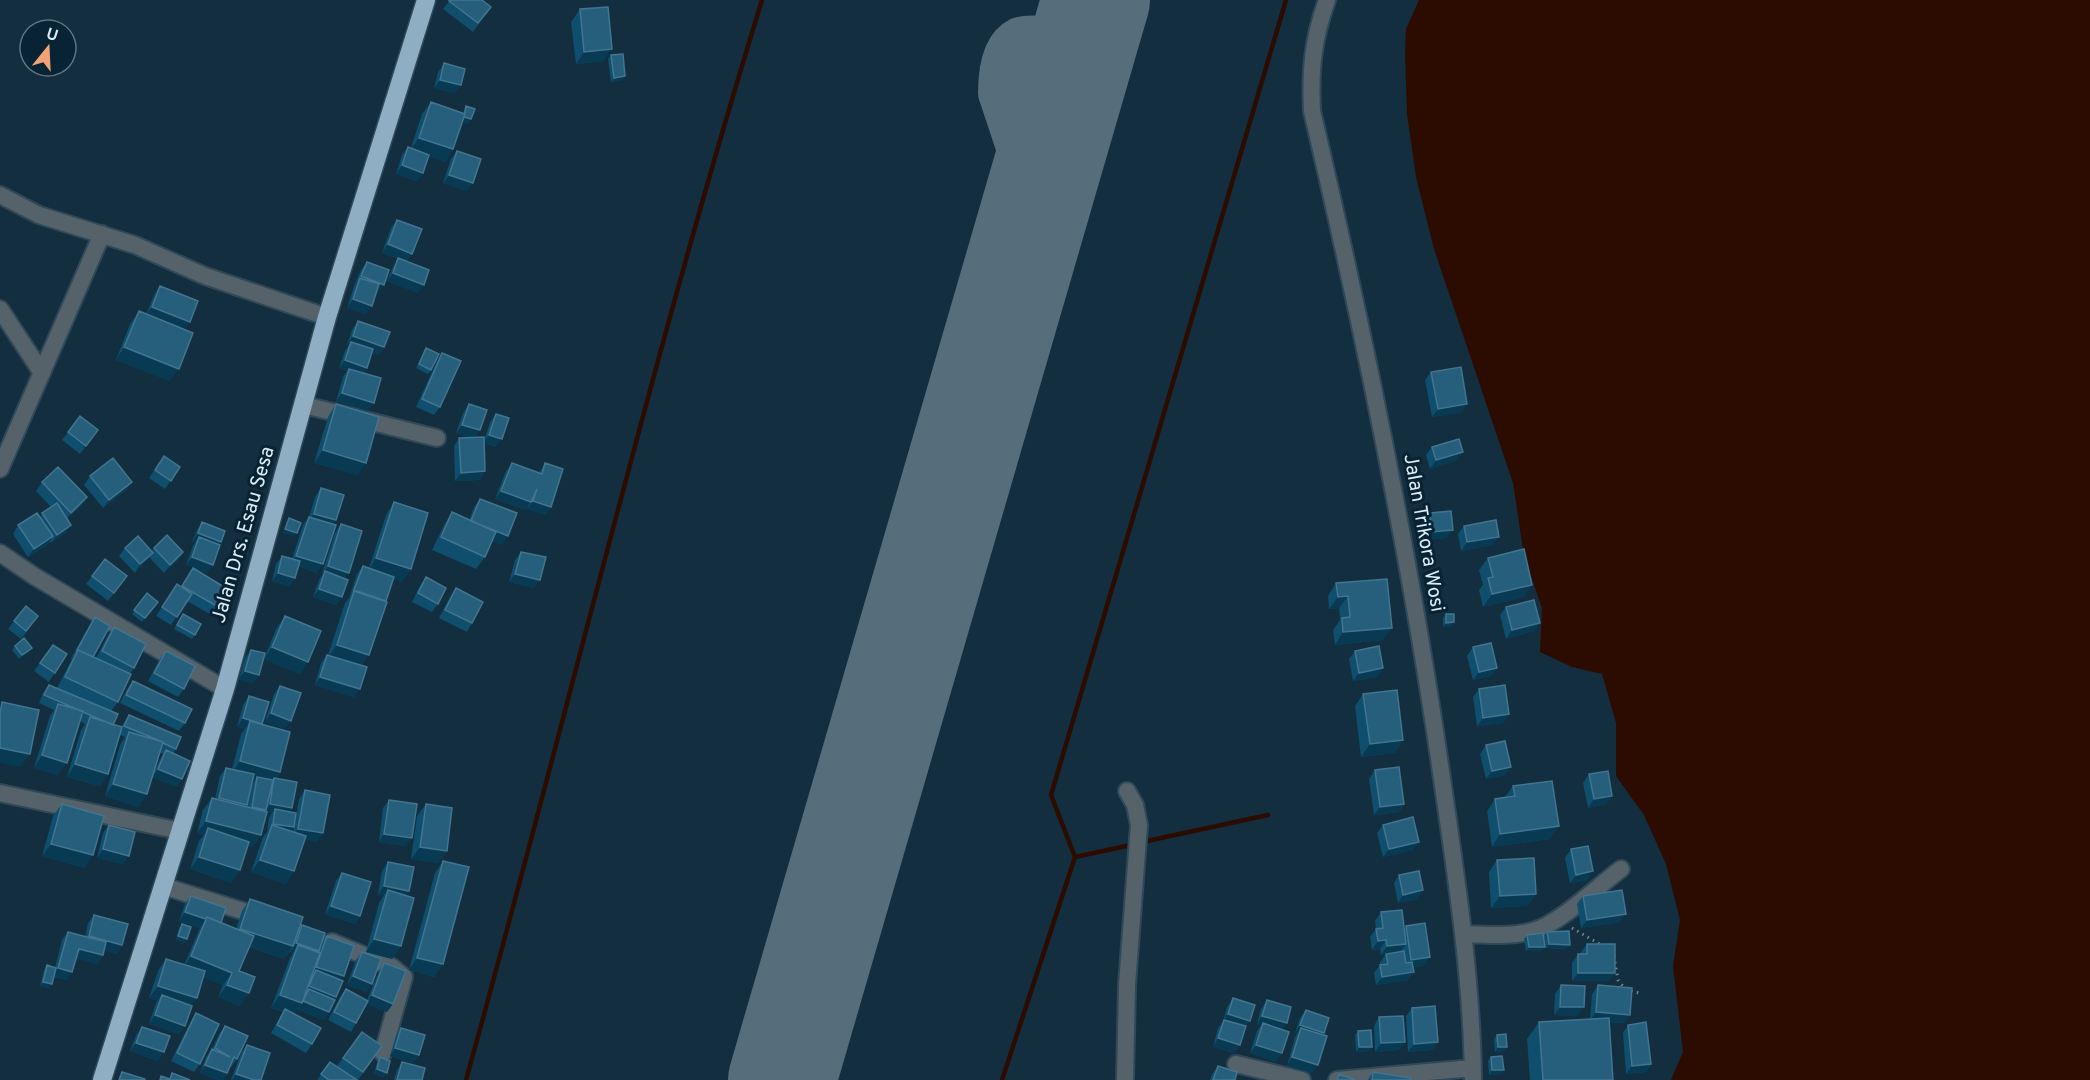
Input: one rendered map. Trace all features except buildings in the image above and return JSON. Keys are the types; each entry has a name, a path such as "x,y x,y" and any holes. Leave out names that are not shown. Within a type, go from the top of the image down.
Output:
{"highway":[{"name":"Jalan Drs. Esau Sesa","path":"102,1080 225,689 327,317 426,0"}],"street":[{"name":"Jalan Trikora Wosi","path":"1327,0 1315,34 1310,75 1312,111 1357,299 1385,438 1430,693 1463,934 1473,1074"},
{"path":"0,195 39,215 135,245 214,279 327,317"},
{"path":"0,469 102,234"},
{"path":"0,309 42,373"},
{"path":"304,405 437,438"},
{"path":"0,554 225,689"},
{"path":"1125,1080 1127,985 1139,825 1135,805 1127,791"},
{"path":"0,793 180,831"},
{"path":"1463,934 1497,936 1533,931 1558,919 1621,869"},
{"path":"163,886 277,922"},
{"path":"320,937 392,967 404,977 383,1053"},
{"path":"1236,1064 1302,1080"},
{"path":"1337,1080 1473,1074"}],"path":[{"path":"1558,919 1609,950 1614,956 1619,983 1627,990 1639,993"}],"shaded area":[{"path":"1419,0 2090,0 2090,1080 1671,1080 1683,1052 1673,966 1680,920 1666,864 1644,815 1616,776 1616,723 1602,674 1572,667 1540,652 1542,608 1524,556 1513,483 1434,249 1416,177 1407,114 1405,52 1406,29"}],"waterway":[{"path":"466,1080 646,404 762,0"},
{"path":"1075,857 1051,795 1286,0"},
{"path":"1147,841 1268,815"},
{"path":"1002,1080 1075,857 1131,845"}],"taxiway":[{"path":"1037,204 1000,93 1003,63 1009,49 1020,39 1058,39 1072,43 1083,52 1086,58 1086,78 1078,106 1046,174"}],"runway":[{"path":"782,1080 1096,0"}]}
